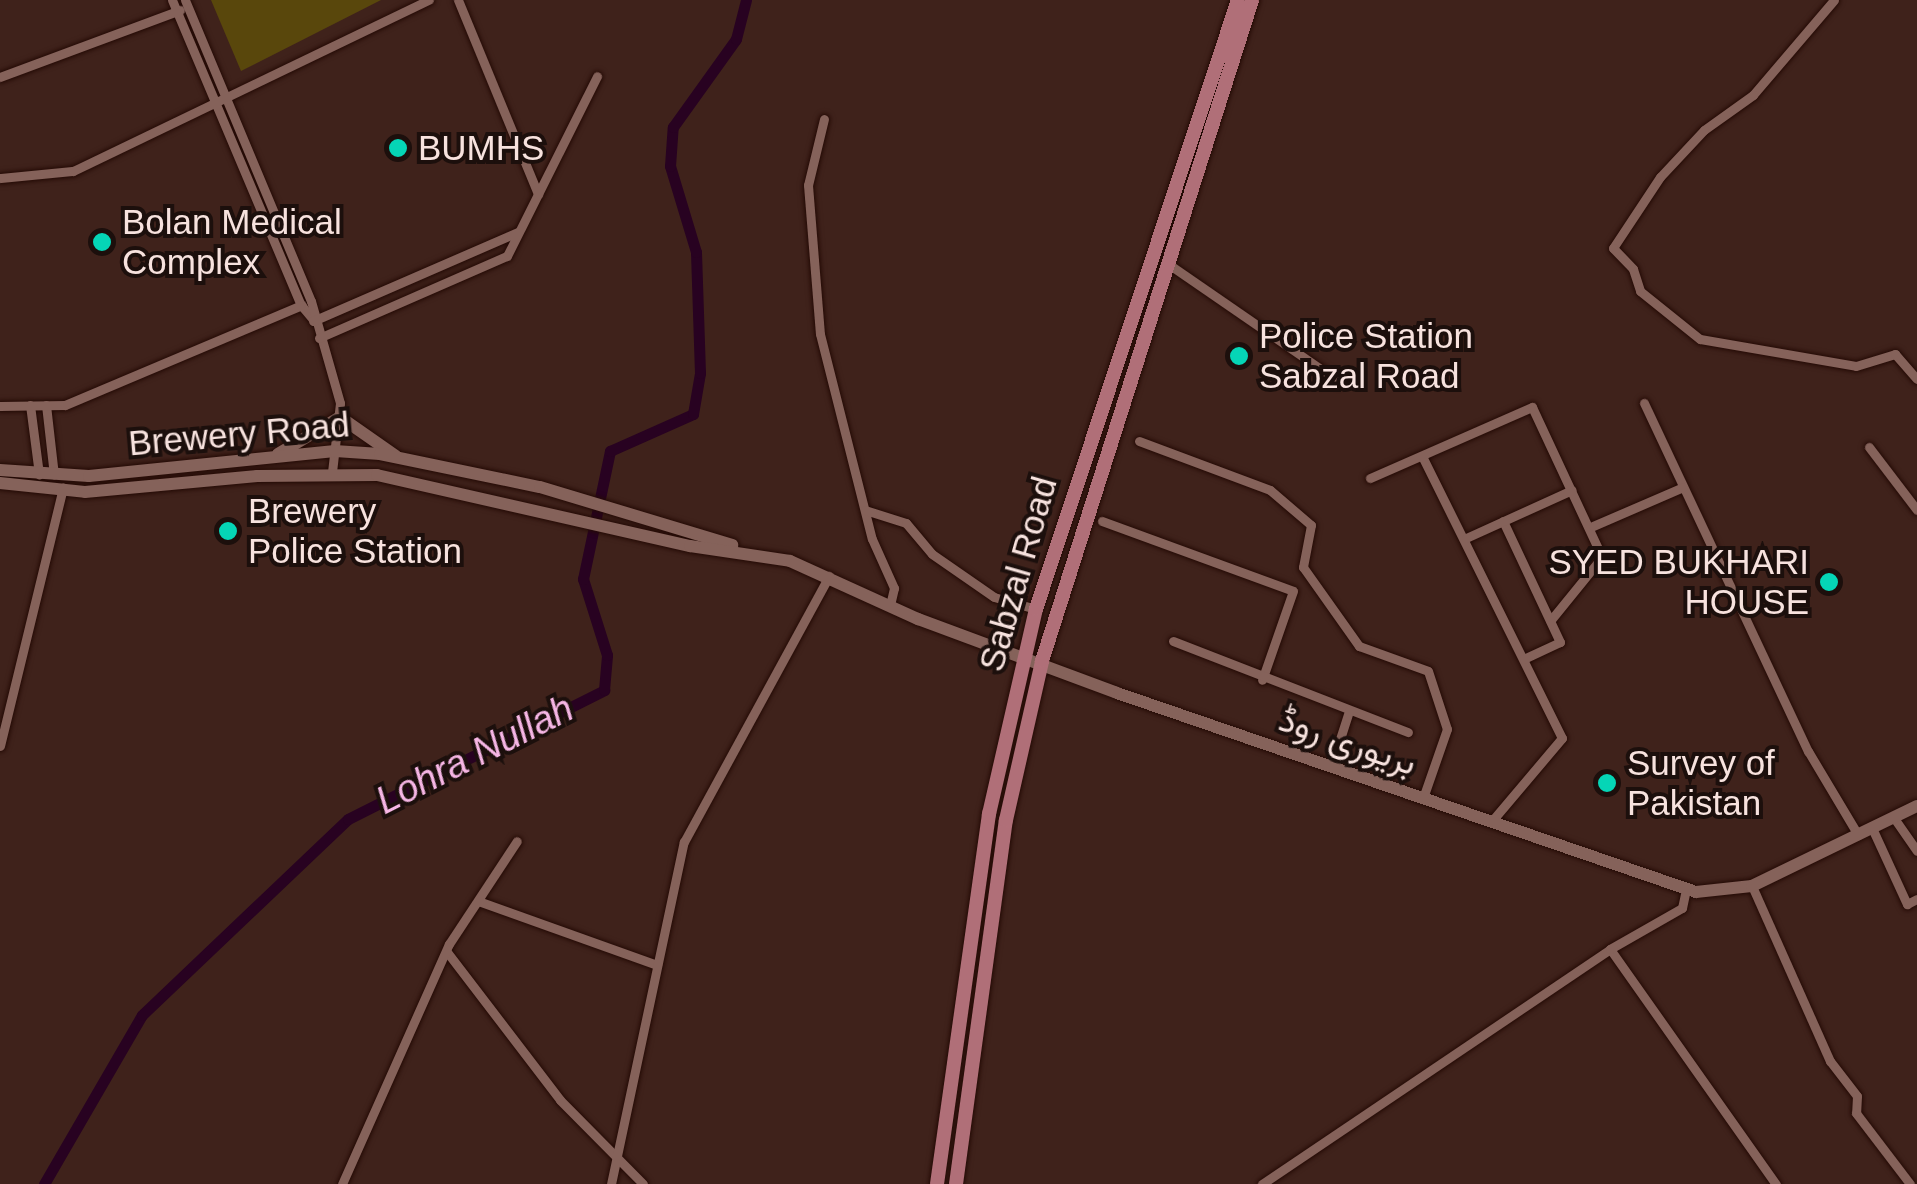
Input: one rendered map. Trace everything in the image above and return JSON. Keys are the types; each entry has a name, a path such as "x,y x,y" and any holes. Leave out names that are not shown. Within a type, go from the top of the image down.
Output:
{"main road":[{"name":"Sabzal Road","path":"936,1184 990,814 1036,610 1238,0"},
{"name":"Sabzal Road","path":"956,1184 1013,780 1042,661 1252,0"},
{"path":"1139,291 1156,296"},
{"path":"272,458 340,418 398,457"},
{"name":"Brewery Road","path":"0,470 60,475 335,450 398,457 540,487 658,519 758,554"},
{"name":"Brewery Road","path":"0,484 62,490 332,472 431,482 651,536 758,554"},
{"name":"بریوری روڈ","path":"758,554 829,576 890,606 1331,767 1686,889 1719,894 1752,886 1917,806"},
{"path":"952,1080 968,1083"}],"street":[{"path":"172,0 306,303"},
{"path":"0,178 73,171 218,107 430,0"},
{"path":"458,0 538,194"},
{"path":"1834,0 1753,95 1704,130 1660,177 1613,248 1640,291 1700,339 1856,366 1895,354 1917,379"},
{"path":"0,77 176,12 187,3 229,101 336,384 340,418 332,472"},
{"path":"319,338 506,256 597,76"},
{"path":"824,119 808,184 820,334 865,510 894,588 890,606"},
{"path":"312,319 518,232"},
{"path":"1167,263 1338,380"},
{"path":"0,406 66,405 306,303"},
{"path":"1644,402 1808,751 1858,835"},
{"path":"30,405 39,474"},
{"path":"0,746 2,713 62,490 46,405"},
{"path":"1370,478 1532,407 1593,526 1602,557 1550,621"},
{"path":"1139,441 1270,490 1311,525 1303,567 1359,646 1428,671 1447,729 1423,798"},
{"path":"1869,446 1917,510"},
{"path":"1422,456 1562,738 1490,822"},
{"path":"1593,526 1684,487"},
{"path":"1466,538 1572,490"},
{"path":"865,510 906,523 932,554 994,598 1036,610"},
{"path":"1102,521 1294,591 1262,680"},
{"path":"1503,521 1560,642 1524,660"},
{"path":"611,1184 684,842 829,576"},
{"path":"1174,641 1262,680 1408,732"},
{"path":"1331,767 1349,711"},
{"path":"1894,818 1917,852"},
{"path":"1872,828 1907,904 1917,899"},
{"path":"342,1184 447,952 517,841"},
{"path":"1752,886 1830,1062 1857,1096 1856,1113 1910,1184"},
{"path":"1262,1184 1610,948 1682,908 1686,889"},
{"path":"481,902 657,965"},
{"path":"1610,948 1776,1184"},
{"path":"447,952 560,1100 642,1184"}],"shaded area":[{"path":"211,0 381,0 241,71"}],"waterway":[{"name":"Lohra Nullah","path":"44,1184 142,1015 348,819 604,690 607,655 583,579 610,451 693,414 700,373 696,252 670,166 673,127 736,39 746,0"}],"place":[{"name":"BUMHS","path":"398,148"},
{"name":"Bolan Medical Complex","path":"102,242"},
{"name":"Police Station Sabzal Road","path":"1239,356"},
{"name":"Brewery Police Station","path":"228,531"},
{"name":"SYED BUKHARI HOUSE","path":"1829,582"},
{"name":"Survey of Pakistan","path":"1607,783"}]}
